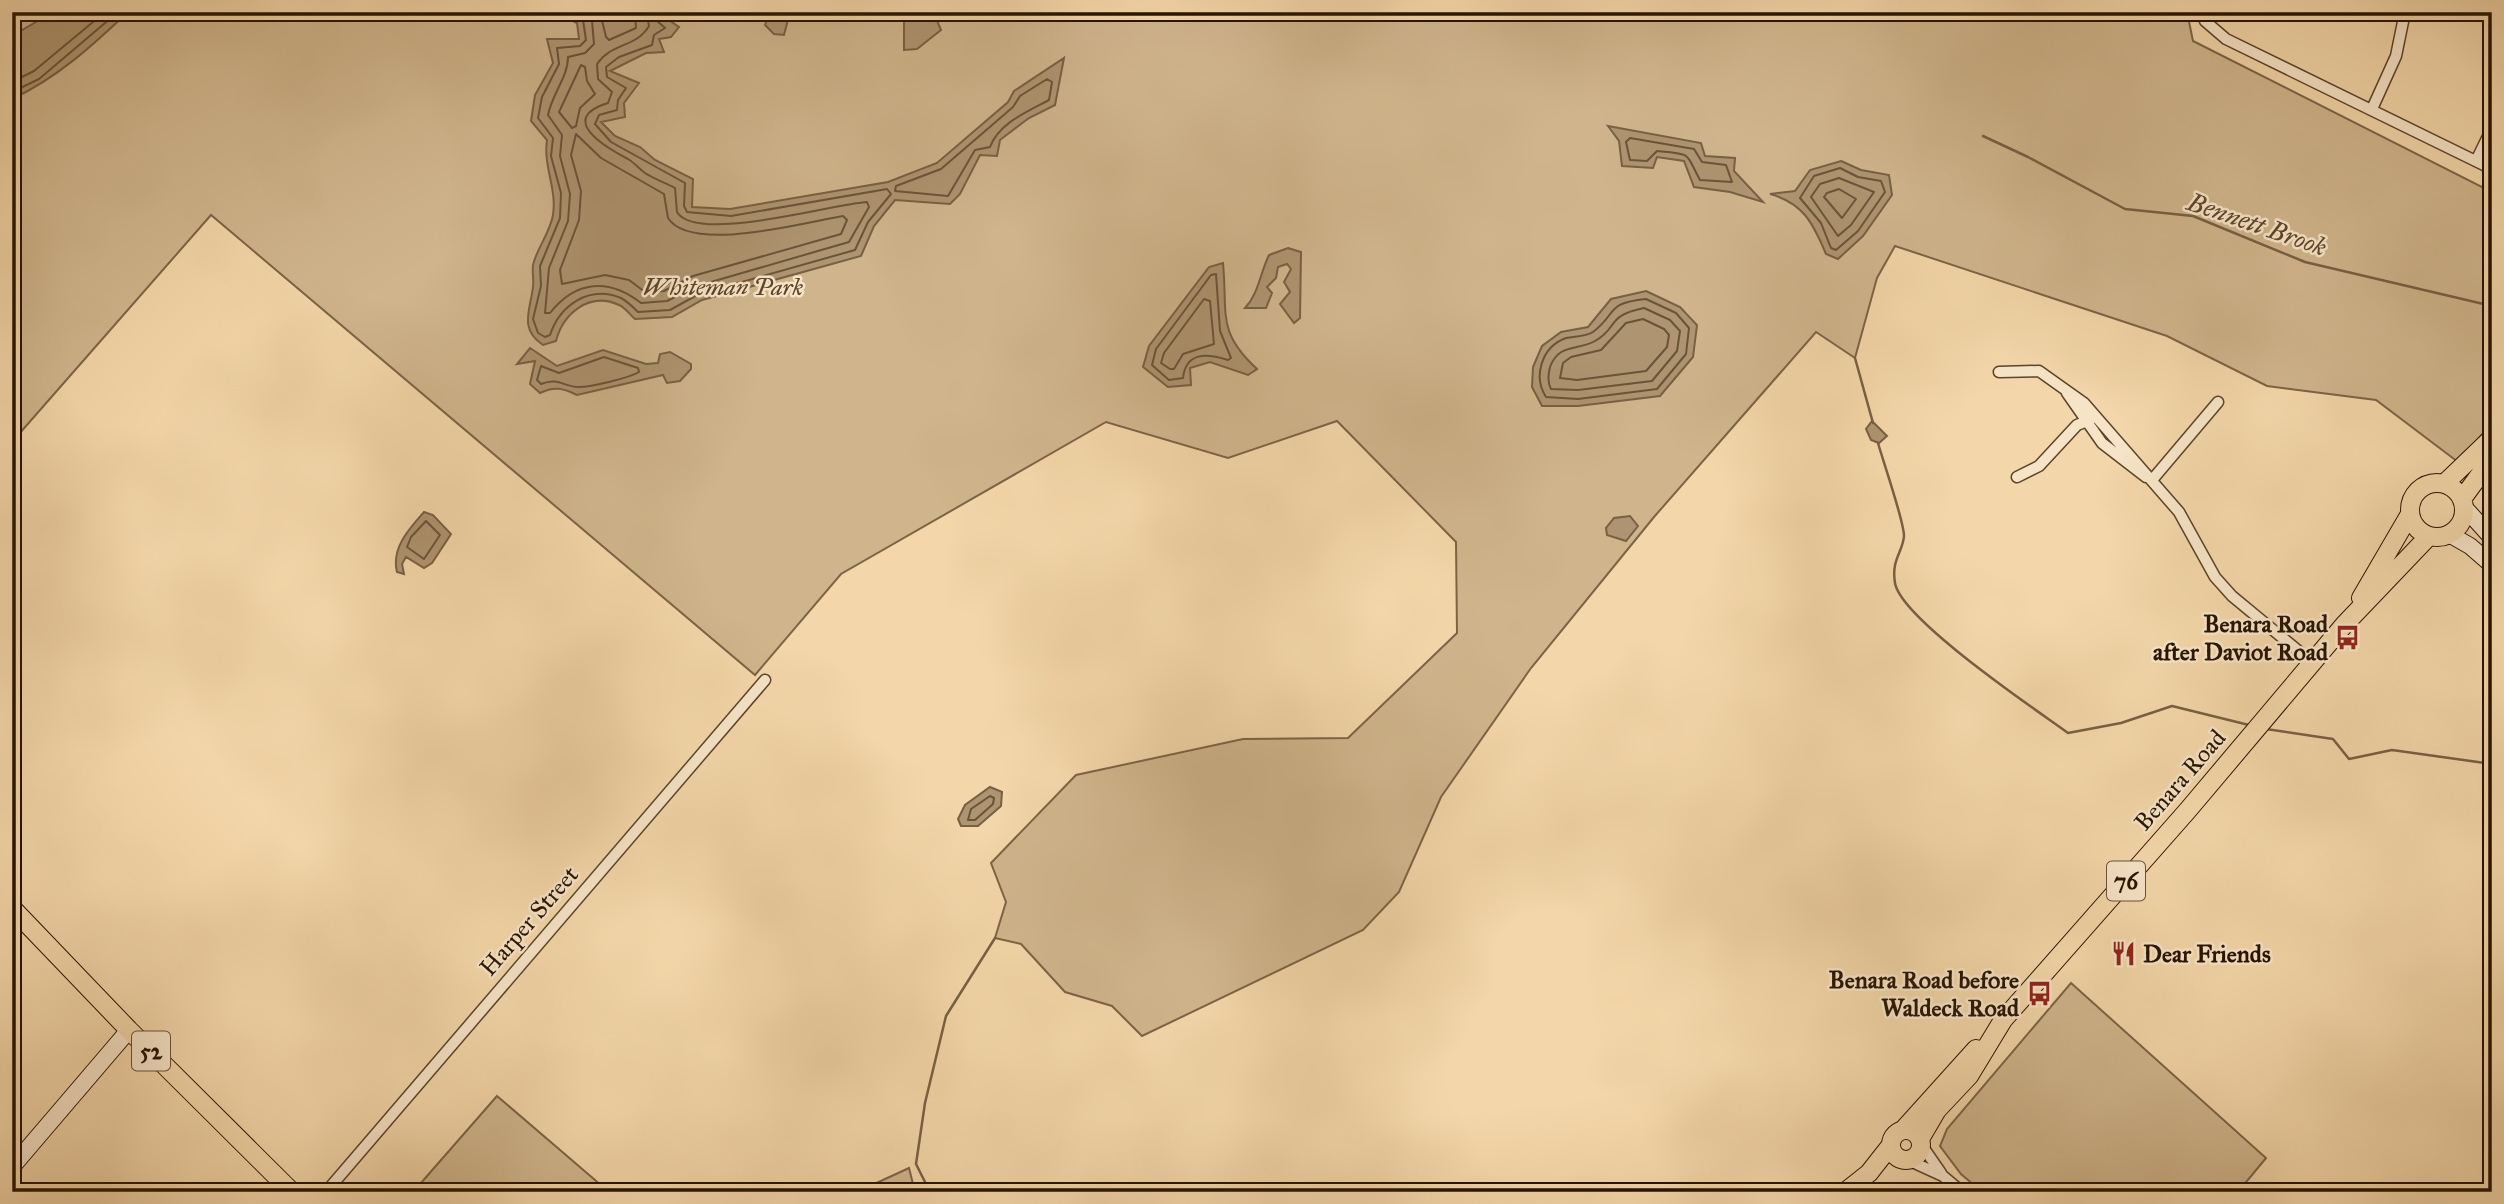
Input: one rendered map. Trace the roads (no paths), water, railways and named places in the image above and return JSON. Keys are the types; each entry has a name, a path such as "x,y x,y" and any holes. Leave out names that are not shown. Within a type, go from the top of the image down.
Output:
{"main road":[{"name":"76","path":"2410,514 2412,500 2422,487 2444,484 2492,439"},
{"path":"2410,514 2417,528 2430,536 2449,534 2461,523 2463,503 2492,457"},
{"path":"2444,484 2452,487 2463,503"},
{"name":"Benara Road","path":"2344,625 2410,514"},
{"name":"Benara Road","path":"1903,1130 1996,1030 2344,625 2430,536"},
{"name":"52","path":"12,908 129,1030 292,1192"},
{"name":"Benara Road","path":"1921,1141 1937,1110 1969,1076 1996,1030"},
{"name":"76","path":"1900,1154 1893,1137 1903,1130"},
{"path":"1903,1130 1915,1132 1921,1141"},
{"name":"76","path":"1845,1192 1900,1154 1919,1153 1921,1141"},
{"name":"76","path":"1862,1192 1900,1154"}],"street":[{"path":"2202,12 2205,21 2226,39 2492,169"},
{"path":"2372,109 2396,55 2405,12"},
{"path":"2476,161 2492,128"},
{"path":"1999,372 2021,369 2039,371 2084,403 2179,512 2215,577 2232,596 2313,663"},
{"path":"2066,391 2102,443 2151,480"},
{"path":"2151,480 2218,402"},
{"path":"2017,478 2039,467 2077,425 2098,418"},
{"path":"2463,503 2492,538"},
{"path":"2449,534 2492,565"},
{"name":"Harper Street","path":"326,1192 765,680"},
{"path":"12,1167 129,1030"},
{"path":"1921,1141 1943,1176"},
{"path":"1900,1154 1943,1176 1962,1192"},
{"path":"2412,1192 2428,1192"}],"water":[{"path":"53,12 128,12 59,71 12,99 12,36"},
{"path":"554,12 657,12 679,27 671,37 659,39 664,52 646,53 610,71 639,83 624,103 625,117 601,122 615,136 640,147 655,160 693,179 692,207 730,209 888,182 937,163 1008,102 1014,91 1064,58 1055,105 1029,118 1000,140 997,156 980,155 960,194 950,204 895,200 874,226 861,256 702,300 672,317 635,319 619,305 608,301 588,303 571,314 559,331 556,341 543,345 531,333 528,319 533,265 551,222 554,205 547,140 531,121 535,95 553,63 547,39 579,39 577,23"},
{"path":"770,12 790,12 784,35 774,34 765,25"},
{"path":"904,12 938,12 935,16 941,30 917,49 904,50"},
{"path":"1608,126 1701,143 1705,156 1735,158 1734,171 1763,202 1730,192 1694,187 1684,161 1657,157 1653,168 1622,166 1619,141"},
{"path":"1841,161 1861,170 1889,175 1892,195 1863,236 1838,259 1826,254 1811,224 1799,209 1770,194 1795,191 1810,170"},
{"path":"1288,248 1301,252 1300,318 1294,323 1280,304 1290,292 1284,282 1291,269 1287,264 1278,267 1276,278 1267,287 1272,293 1266,308 1245,308 1256,289 1269,255"},
{"path":"1223,263 1226,321 1235,344 1257,369 1248,375 1210,362 1190,368 1191,385 1168,387 1143,367 1149,346 1209,267"},
{"path":"1646,291 1680,307 1697,325 1693,357 1660,396 1578,406 1542,406 1532,387 1533,367 1542,346 1561,332 1588,327 1611,299"},
{"path":"530,348 557,366 603,350 646,364 658,363 660,354 670,352 691,364 691,369 680,381 667,383 663,375 577,395 558,389 540,393 530,384 535,361 517,364"},
{"path":"1872,421 1887,436 1879,443 1871,440 1866,429"},
{"path":"424,512 433,515 451,534 432,563 424,568 406,557 402,564 404,574 397,572 399,547 407,532"},
{"path":"1630,516 1638,526 1626,541 1607,535 1606,528 1614,518"},
{"path":"990,787 1002,792 1001,806 978,826 961,826 958,819 965,805"}],"waterway":[{"name":"Bennett Brook","path":"1983,136 2125,209 2193,216 2305,262 2492,306"},
{"path":"1855,358 1873,423"},
{"path":"1878,443 1904,536 1896,562 1895,583 1903,599 1920,618 1971,662 2068,733 2121,723 2172,706 2249,725"},
{"path":"2266,729 2333,739 2349,759 2392,750 2492,764"},
{"path":"930,1192 916,1164 925,1103 946,1016 995,938"}],"place":[{"name":"Benara Road after Daviot Road","path":"2348,638"},
{"name":"Dear Friends","path":"2123,954"},
{"name":"Benara Road before Waldeck Road","path":"2039,994"}],"park label":[{"name":"Whiteman Park","path":"723,287"}]}
